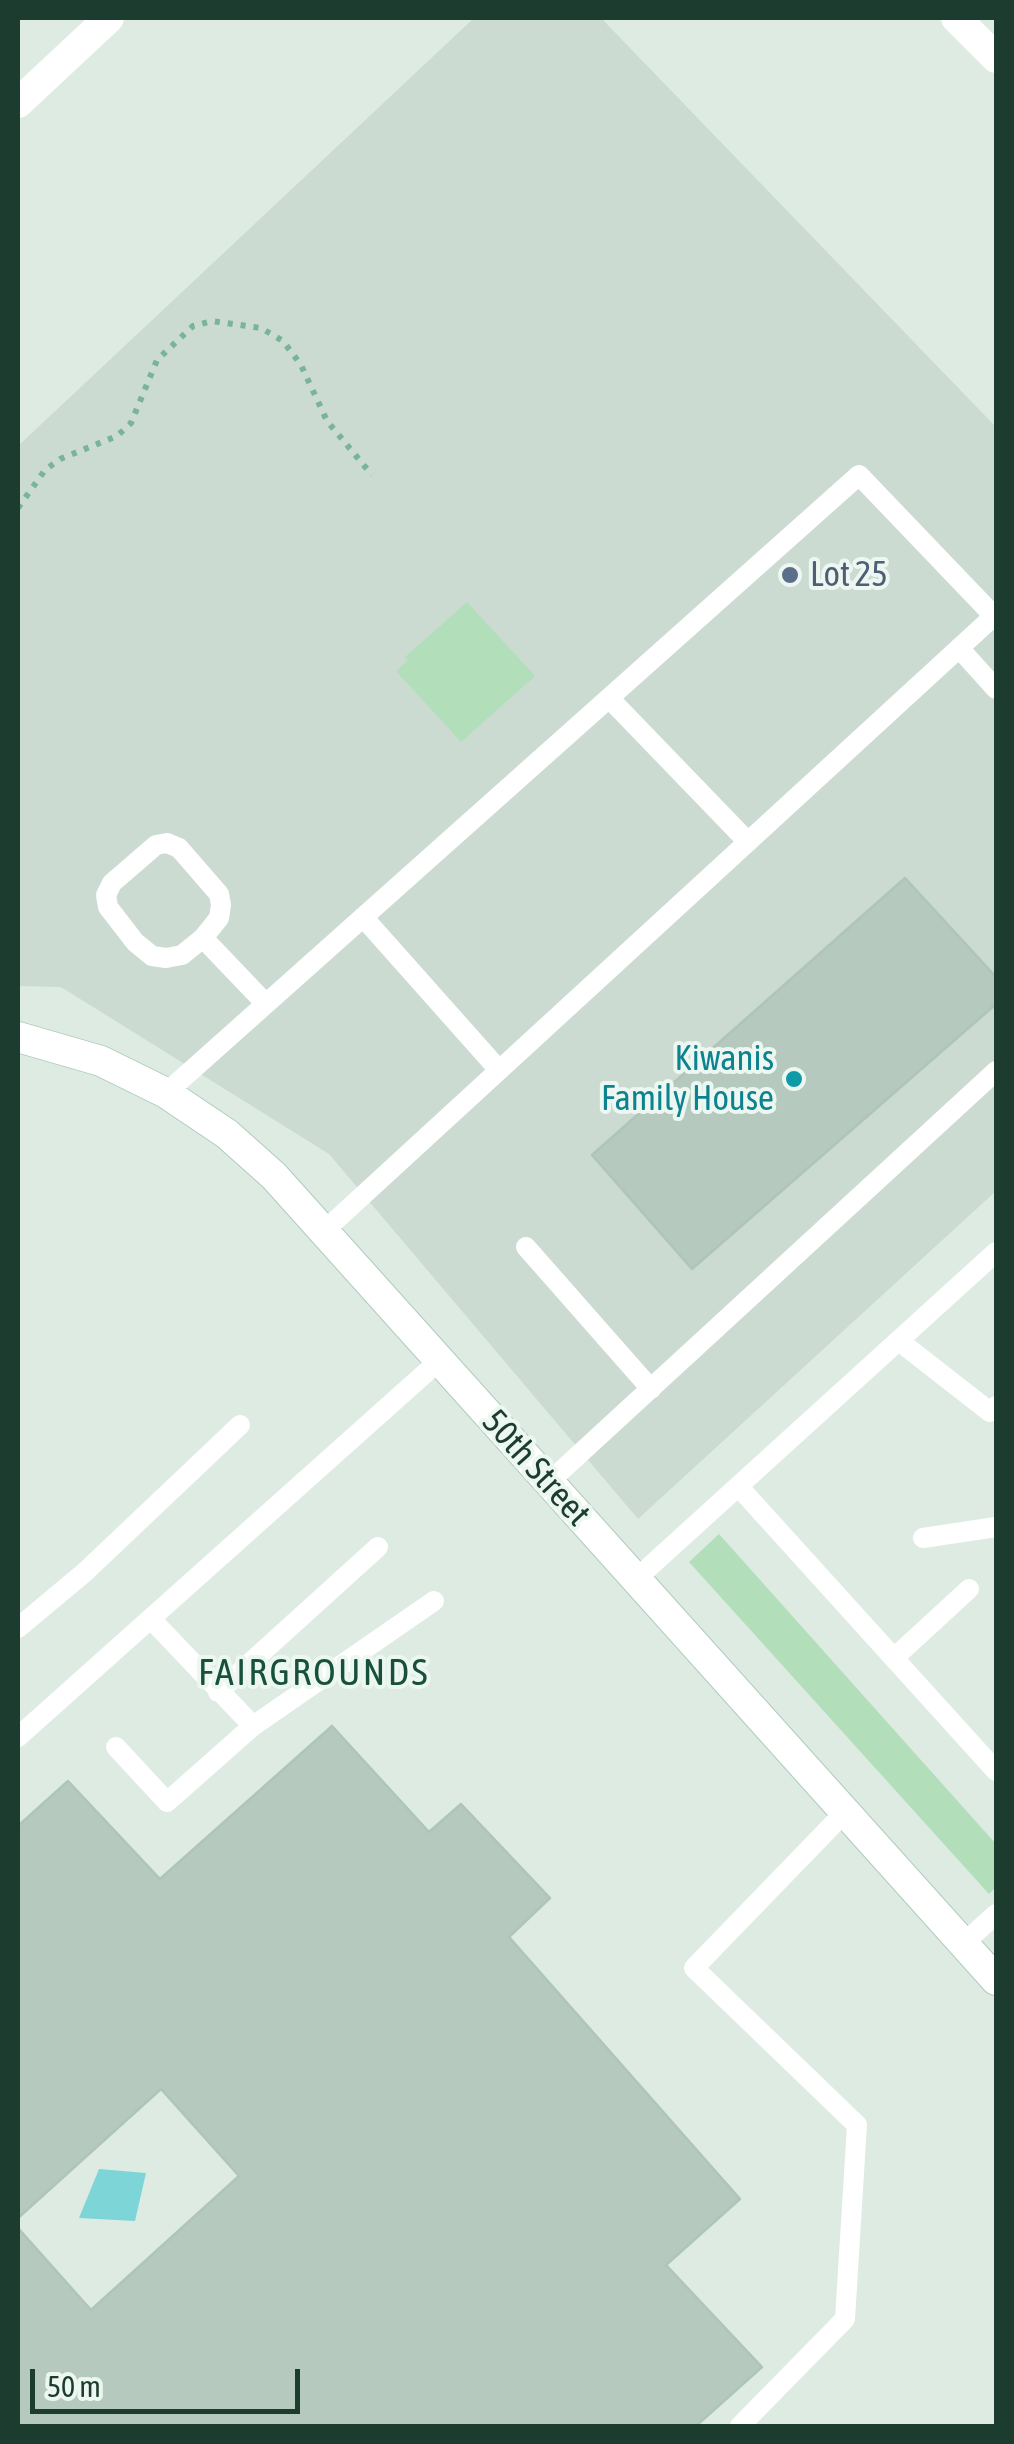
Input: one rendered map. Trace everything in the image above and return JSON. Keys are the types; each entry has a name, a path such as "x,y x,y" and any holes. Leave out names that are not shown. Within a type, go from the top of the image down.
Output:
{"street":[{"path":"18,103 108,18"},
{"path":"956,18 996,58"},
{"name":"50th Street","path":"18,1037 101,1061 166,1093 226,1134 274,1176 996,1980"}],"lane":[{"path":"166,1093 859,475 994,616 324,1231"},
{"path":"959,648 996,689"},
{"path":"610,698 748,842"},
{"path":"156,845 179,848 219,894 219,918 203,938 182,955 152,956 108,907 106,895 112,882 156,845"},
{"path":"363,917 500,1070"},
{"path":"203,938 266,1004"},
{"path":"549,1482 996,1071"},
{"path":"526,1247 651,1389"},
{"path":"636,1579 996,1252"},
{"path":"899,1340 990,1412 996,1406"},
{"path":"18,1737 440,1360"},
{"path":"18,1628 85,1572 240,1425"},
{"path":"738,1486 996,1771"},
{"path":"923,1538 996,1527"},
{"path":"218,1692 378,1547"},
{"path":"894,1658 969,1589"},
{"path":"116,1747 167,1802 253,1726 434,1600"},
{"path":"151,1619 253,1726"},
{"path":"740,2426 844,2320 857,2126 694,1968 845,1812"},
{"path":"964,1943 996,1914"}],"path":[{"path":"18,508 45,470 117,436 140,408 157,360 193,326 212,320 261,328 283,342 300,365 327,420 372,475"}],"shaded area":[{"path":"474,18 601,18 996,427 996,1191 638,1519 329,1154 61,987 18,986 18,446"}],"green space":[{"path":"467,602 535,676 461,742 396,671 408,660 405,657"},
{"path":"719,1534 996,1844 996,1887 989,1894 689,1562"}],"water":[{"path":"99,2169 146,2173 135,2221 79,2218"}],"building":[{"name":"Kiwanis Family House","path":"905,878 996,977 996,1004 692,1269 592,1155"},
{"path":"332,1726 429,1832 461,1804 550,1898 509,1937 740,2199 666,2265 762,2367 696,2426 18,2426 18,2228 91,2310 239,2176 161,2089 18,2218 18,1826 68,1781 160,1879"}],"place":[{"name":"Lot 25","path":"790,575"},
{"name":"Kiwanis Family House","path":"794,1079"}],"district":[{"name":"FAIRGROUNDS","path":"314,1673"}]}
